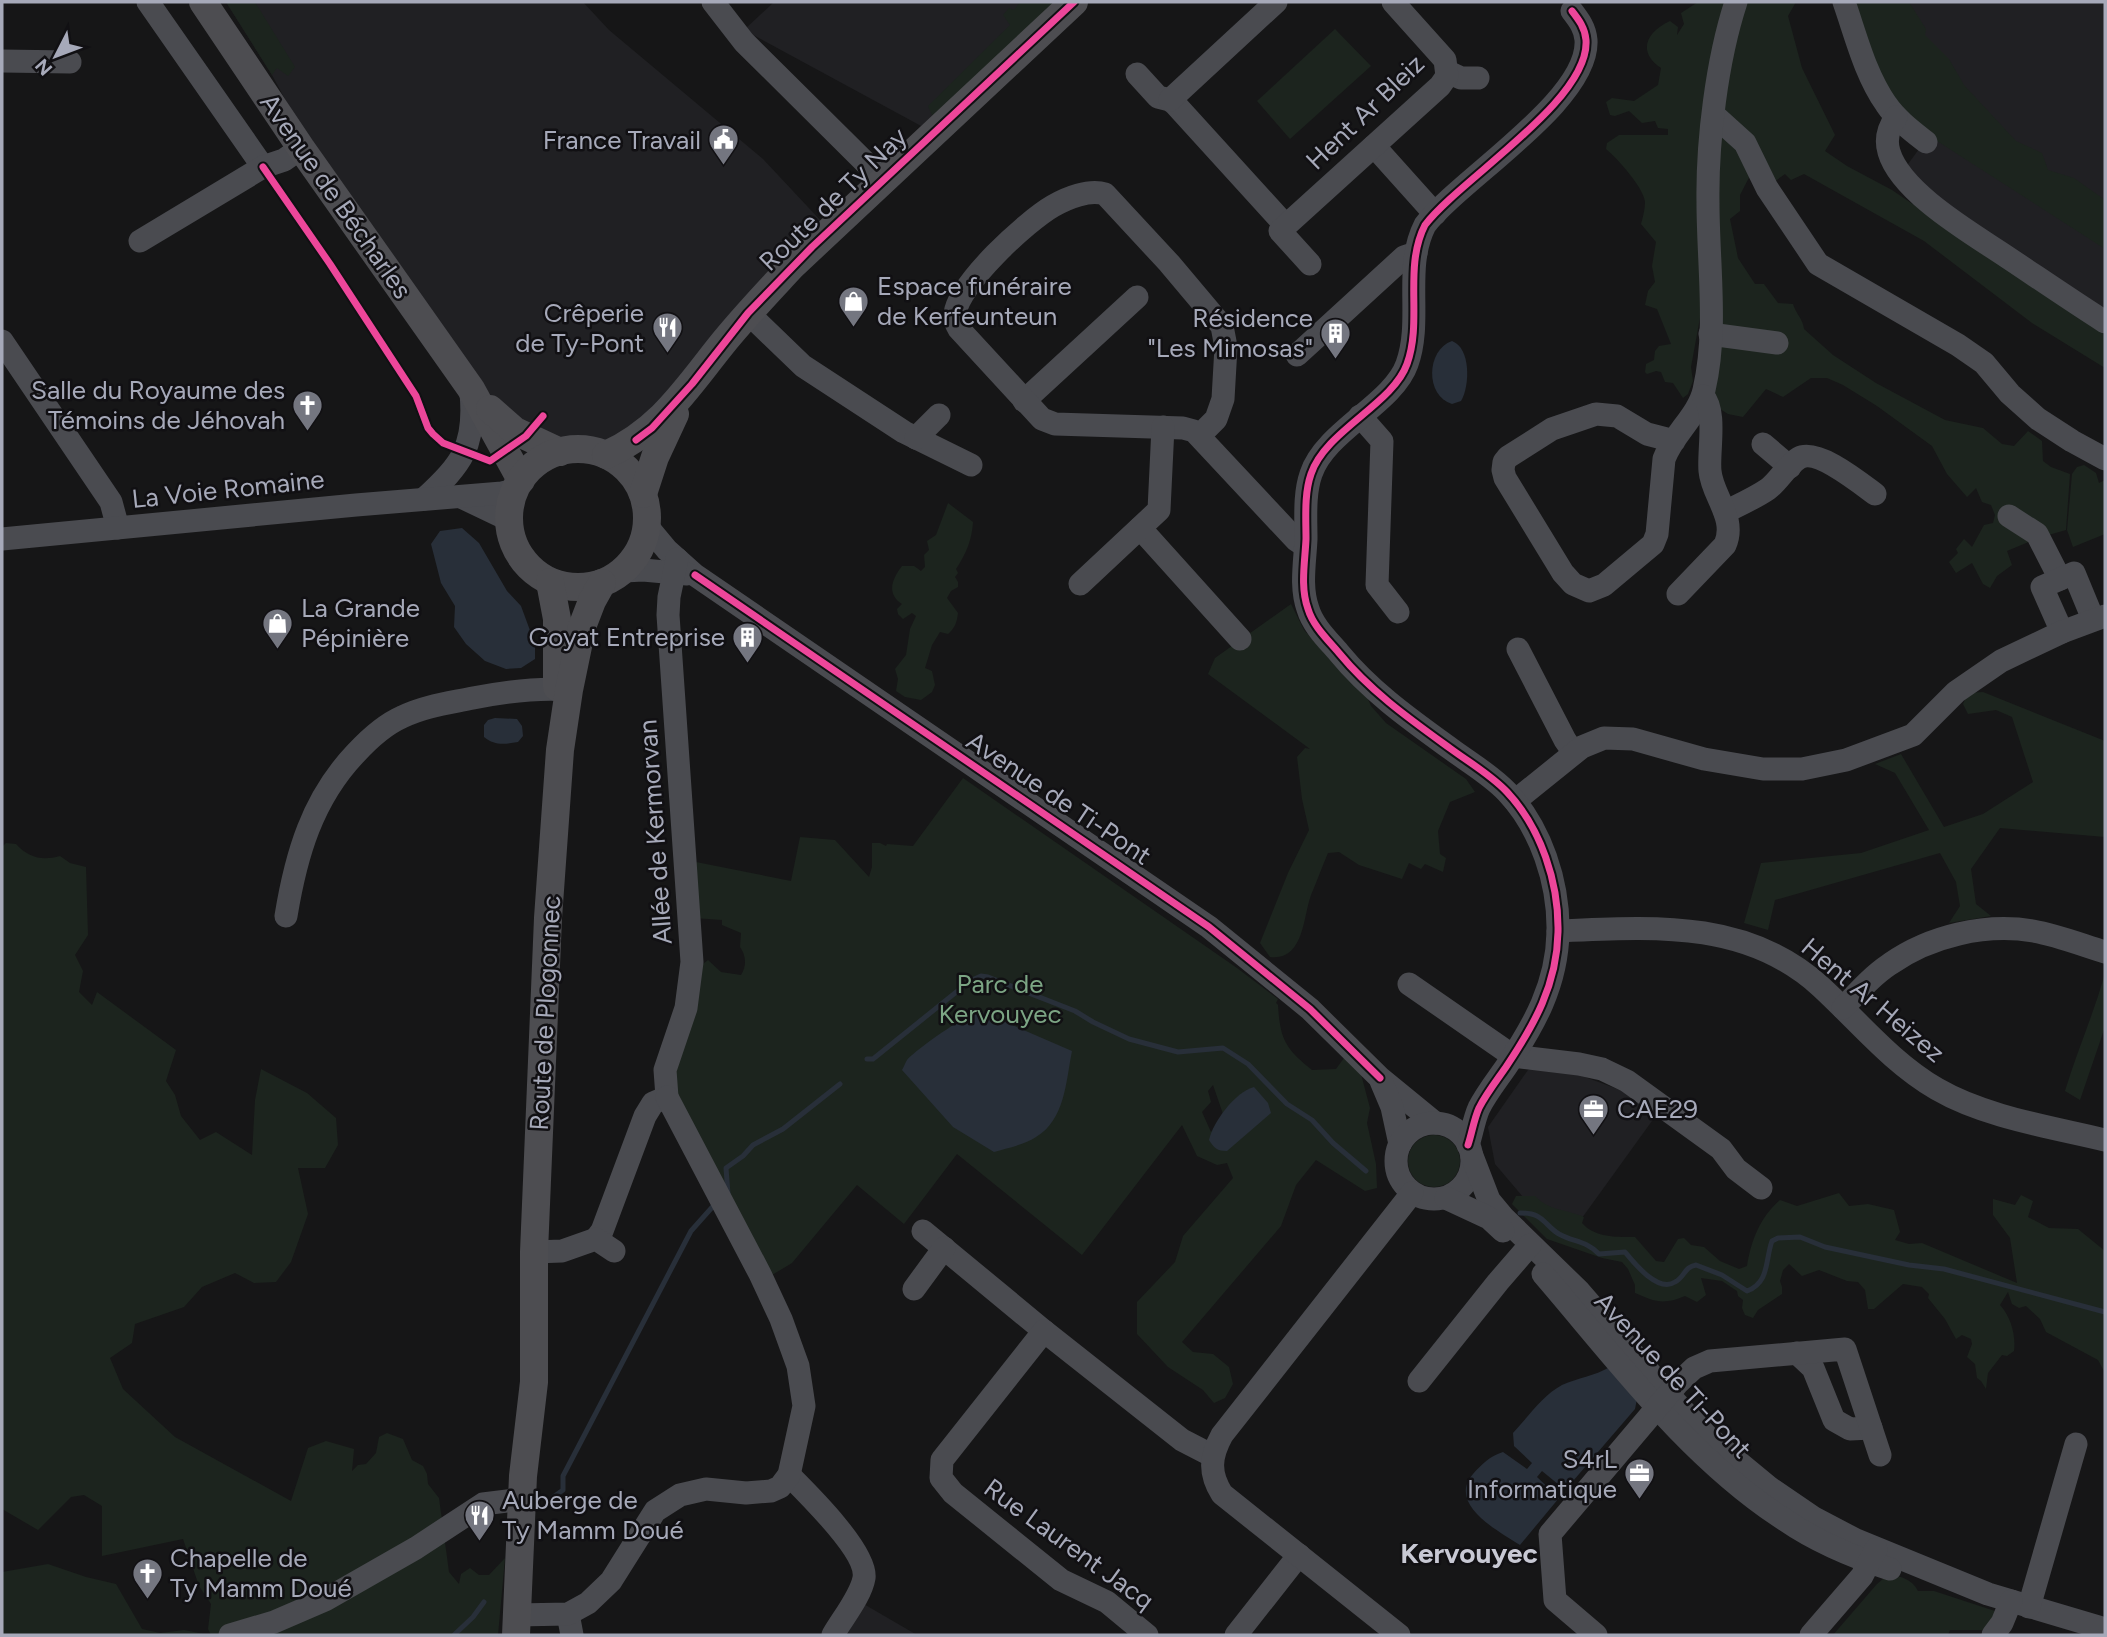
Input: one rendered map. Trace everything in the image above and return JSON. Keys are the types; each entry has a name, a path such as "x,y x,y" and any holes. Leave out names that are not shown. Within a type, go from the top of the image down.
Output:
{"main road":[{"name":"Avenue de Bécharles","path":"203,2 301,148 471,389 518,485"},
{"name":"Route de Ty Nay","path":"606,455 644,434 692,384 748,313 811,247 1074,2"},
{"name":"Route de Ty Nay","path":"643,494 664,435 692,384"},
{"name":"Avenue de Bécharles","path":"471,389 508,426 561,452"},
{"path":"581,450 606,455 628,472 643,494 647,526 639,550 613,577 576,587 550,582 534,571 521,557 512,539 510,505 518,485 531,467 561,452 581,450"},
{"name":"Route de Plogonnec","path":"563,689 592,601 613,577"},
{"name":"Route de Plogonnec","path":"516,1625 523,1487 520,1358 533,1264 548,918 563,689 557,620 550,582"}],"street":[{"path":"148,2 263,167"},
{"path":"713,2 744,42 883,180"},
{"path":"1170,100 1276,2"},
{"name":"Hent Ar Bleiz","path":"1286,226 1440,86 1448,72 1445,60 1393,2"},
{"path":"1674,441 1647,435 1617,416 1596,414 1552,429 1514,452 1504,463 1503,470 1509,486 1563,573 1573,584 1588,591 1604,585 1653,544 1657,534 1664,459 1703,396 1709,364 1710,334 1707,173 1722,53 1736,2"},
{"path":"1844,2 1872,79 1887,106 1926,142"},
{"path":"1479,1110 1441,1124 1414,1128 1400,1144 1395,1159 1396,1169 1405,1187 1423,1198 1434,1200 1455,1193 1469,1177 1470,1151 1479,1110 1545,1002 1555,966 1558,931 1555,891 1549,868 1539,841 1515,801 1492,778 1415,724 1370,687 1319,628 1306,603 1304,582 1307,492 1311,472 1323,452 1388,390 1408,363 1416,253 1420,236 1435,214 1560,98 1580,65 1586,44 1584,30 1572,11"},
{"path":"2,61 70,62"},
{"name":"Hent Ar Bleiz","path":"1448,72 1461,78 1478,78"},
{"path":"1137,74 1158,97 1170,100 1286,226 1280,231 1310,264"},
{"path":"1714,115 1745,143 1767,188 1818,264 1958,345 1984,363 2010,394 2038,419 2105,458"},
{"path":"1896,117 1888,133 1889,153 1905,178 1921,195 1951,219 2105,322"},
{"name":"Hent Ar Bleiz","path":"1374,146 1435,214"},
{"path":"140,241 263,167 284,160 301,148"},
{"path":"1199,436 1216,419 1223,399 1226,347 1222,326 1105,194 1093,192 1079,195 1045,211 974,276 956,308 954,320 964,337 1042,419 1055,424 1189,429 1199,436 1296,540 1306,546"},
{"path":"1297,355 1405,257 1416,253"},
{"path":"1024,401 1137,297"},
{"path":"748,313 803,366 916,438 971,465"},
{"path":"1710,334 1777,343"},
{"path":"2,341 111,502 118,528"},
{"path":"424,499 450,475 464,456 473,421 471,389"},
{"path":"1678,594 1724,545 1728,536 1725,512 1711,480 1710,415 1709,405 1703,396"},
{"path":"916,438 939,415"},
{"path":"1360,416 1382,441 1377,585 1398,612"},
{"path":"1080,584 1156,514 1160,507 1163,427"},
{"path":"1763,444 1790,467"},
{"path":"1725,512 1770,488 1802,457 1814,458 1841,470 1875,494"},
{"name":"La Voie Romaine","path":"2,540 460,497 518,485"},
{"path":"460,497 509,520"},
{"path":"2010,516 2037,534 2060,579"},
{"name":"Avenue de Ti-Pont","path":"647,526 682,569 1209,926 1310,1009 1380,1078 1441,1124"},
{"path":"1140,528 1240,639"},
{"path":"613,577 682,569"},
{"name":"Allée de Kermorvan","path":"682,569 668,597 668,615 692,962 686,1009 665,1070 667,1097 772,1297 798,1366 804,1406 789,1475"},
{"path":"1515,801 1574,752 1595,741 1624,737 1741,767 1786,770 1826,766 1888,746 1913,735 1949,698 1988,668 2099,617 2074,573 2042,587 2062,632"},
{"path":"1518,649 1565,740 1574,752"},
{"path":"286,916 292,879 310,821 327,788 367,742 395,720 433,706 512,692 563,689"},
{"name":"Hent Ar Heizez","path":"1558,931 1677,928 1733,939 1767,951 1800,969 1905,1068 1947,1094 1993,1112 2105,1140"},
{"path":"1843,1008 1875,975 1900,957 1936,940 1960,934 1992,929 2016,929 2043,933 2105,952"},
{"path":"1409,984 1513,1056 1531,1060 1566,1061 1615,1074 1721,1149 1736,1169 1761,1188"},
{"name":"Avenue de Ti-Pont","path":"1380,1078 1392,1107 1400,1144"},
{"path":"533,1264 562,1251 605,1245 602,1231 645,1116 653,1104 667,1097"},
{"path":"1441,1124 1456,1130 1470,1151"},
{"name":"Avenue de Ti-Pont","path":"1470,1151 1489,1200 1527,1248"},
{"path":"1399,1635 1222,1493 1212,1474 1213,1456 1222,1436 1412,1193"},
{"name":"Avenue de Ti-Pont","path":"1446,1198 1489,1219 1579,1291 1663,1401 1770,1488 1814,1518 1874,1555 1949,1587 1988,1594 2105,1629"},
{"path":"923,1231 1182,1440 1213,1456"},
{"path":"914,1289 944,1248"},
{"path":"1419,1381 1527,1248"},
{"name":"Rue Laurent Jacq","path":"1044,1331 946,1452 940,1466 941,1478 953,1493 1061,1580 1107,1602 1147,1635"},
{"path":"1596,1635 1555,1600 1550,1534 1663,1401 1687,1374 1702,1363 1845,1349 1880,1455"},
{"path":"1797,1353 1813,1368 1834,1420 1850,1429 1871,1428"},
{"path":"1993,1635 2020,1604 2076,1444"},
{"path":"789,1475 843,1534 859,1558 864,1573 862,1585 834,1635"},
{"name":"Route de Plogonnec","path":"516,1625 570,1624 611,1581 646,1523 655,1511 669,1501 680,1495 706,1489 746,1493 771,1490 780,1487 789,1475"},
{"path":"230,1635 274,1622 325,1600 416,1548 484,1504 523,1487"},
{"path":"1236,1635 1299,1555"},
{"path":"1811,1635 1874,1555"}],"shaded area":[{"path":"226,2 583,2 609,30 763,159 821,221 652,419 608,440 558,438 501,409 446,337 312,149 272,75"},
{"path":"774,2 1056,2 923,127 744,30"},
{"path":"1907,2 2105,2 2105,316 1947,209 1903,171 1927,138 1922,31"},
{"path":"1452,341 1463,351 1467,377 1461,401 1452,404 1437,392 1432,373 1437,354 1443,346"},
{"path":"462,528 479,543 507,591 521,606 535,644 535,659 521,668 506,669 485,661 466,644 454,627 455,606 441,583 431,544 440,531"},
{"path":"495,718 517,719 522,726 523,736 518,742 496,743 488,740 484,737 484,725"},
{"path":"980,1011 1072,1051 1063,1099 1053,1121 1046,1130 1031,1140 994,1152 953,1127 902,1070 907,1060 920,1048"},
{"path":"1539,1067 1574,1073 1623,1091 1657,1114 1574,1229 1529,1204 1495,1164 1488,1127 1528,1070"},
{"path":"1254,1087 1268,1103 1271,1113 1227,1151 1216,1148 1209,1140 1220,1117 1232,1101"},
{"path":"1610,1367 1637,1399 1635,1409 1567,1488 1564,1489 1542,1471 1537,1477 1559,1498 1520,1545 1478,1516 1466,1496 1467,1485 1483,1464 1503,1452 1527,1469 1532,1463 1514,1446 1513,1433 1555,1389"},
{"path":"862,1603 917,1635 847,1635"}],"green space":[{"path":"226,2 255,2 295,67 288,76 277,68 272,75"},
{"path":"1020,2 1056,2 933,117 928,106 1010,25 1003,15 1009,8 1014,10"},
{"path":"1698,2 1796,2 1788,16 1802,68 1835,135 1825,151 1892,190 2105,335 2105,368 2032,323 1924,241 1804,174 1791,180 1785,174 1774,182 1757,162 1740,195 1740,211 1730,219 1738,258 1755,284 1764,284 1778,303 1793,304 1804,329 1833,355 1876,383 1945,420 1983,428 2002,444 2014,446 2028,431 2042,441 2043,461 2070,474 2066,530 2007,551 2012,565 1997,576 1990,588 1983,584 1972,563 1956,573 1949,562 1958,553 1956,549 1964,539 1972,547 1984,525 1993,523 1995,515 1991,505 1982,502 1976,488 1967,497 1947,474 1932,446 1877,406 1827,378 1811,378 1783,397 1766,389 1743,417 1728,414 1717,407 1701,312 1691,367 1693,381 1688,394 1683,398 1673,383 1665,382 1661,372 1645,372 1646,364 1654,360 1659,346 1671,344 1657,309 1645,305 1648,291 1655,282 1652,266 1656,242 1641,224 1645,202 1640,189 1606,149 1607,143 1619,135 1668,135 1668,129 1658,128 1655,121 1642,123 1629,111 1610,115 1606,102 1612,98 1634,101 1658,85 1661,68 1649,55 1647,49 1650,36 1670,21 1678,27 1677,35 1684,24 1681,13"},
{"path":"1844,2 1909,2 1926,29 1925,35 1949,59 1964,85 2016,141 2042,153 2048,170 2074,178 2105,200 2105,249 1909,123 1894,108"},
{"path":"1335,29 1371,66 1290,139 1257,101"},
{"path":"2084,465 2096,473 2099,483 2105,480 2105,534 2073,547 2067,530 2072,474 2077,467"},
{"path":"948,503 973,522 968,547 956,569 958,587 951,591 947,598 958,613 956,622 948,634 940,632 932,645 925,668 932,671 935,685 932,692 921,700 905,697 896,691 898,679 895,669 906,655 910,629 916,616 912,613 903,619 898,614 897,609 902,604 894,596 892,586 902,566 914,566 921,571 925,567 924,555 929,550 927,541 936,535"},
{"path":"1291,604 1304,630 1367,697 1386,723 1466,779 1475,792 1450,802 1438,831 1440,854 1446,858 1443,872 1425,864 1421,869 1409,863 1402,879 1359,865 1339,852 1328,853 1311,895 1296,945 1290,952 1270,957 1260,943 1288,873 1309,830 1297,757 1305,748 1310,749 1208,674 1215,658"},
{"path":"1983,692 2105,741 2105,837 2000,828 1971,869 1976,904 1991,916 1949,923 1960,906 1956,882 1940,853 1775,900 1768,930 1744,923 1761,863 1861,853 1929,830 1895,773 1875,764 1901,754 1944,827 1983,814 2033,782 2012,717 1996,710 1968,714 1963,704 1968,693"},
{"name":"Parc de Kervouyec","path":"963,778 1278,999 1276,1003 1280,1027 1286,1043 1312,1070 1336,1069 1344,1058 1361,1074 1370,1108 1367,1123 1376,1164 1377,1188 1365,1191 1316,1160 1296,1185 1281,1226 1182,1342 1193,1352 1213,1354 1229,1367 1233,1384 1225,1398 1214,1403 1203,1390 1168,1367 1137,1334 1137,1302 1175,1262 1183,1236 1233,1178 1227,1163 1217,1165 1197,1156 1182,1125 1082,1255 957,1154 904,1224 857,1185 792,1263 772,1275 677,1106 674,1064 703,964 708,960 721,972 741,975 745,964 740,947 741,933 722,925 722,920 694,918 696,862 791,881 800,837 835,840 869,877 872,867 872,843 913,846","holes":["1213,1085 1223,1114 1211,1132 1202,1112 1211,1102 1208,1091"]},
{"path":"6,843 16,844 36,857 60,856 70,863 86,867 88,935 75,955 83,971 79,992 92,1005 97,992 176,1050 166,1081 175,1095 181,1116 200,1140 216,1132 252,1155 255,1100 261,1069 307,1093 336,1118 338,1145 325,1168 298,1168 308,1214 291,1262 276,1282 254,1283 235,1273 202,1287 184,1307 135,1324 132,1343 110,1358 123,1389 175,1437 291,1501 308,1448 326,1441 354,1449 352,1471 358,1465 366,1464 376,1453 379,1437 387,1433 403,1439 412,1460 423,1466 428,1484 439,1498 449,1572 459,1584 461,1574 470,1568 479,1575 489,1575 505,1558 498,1635 211,1635 208,1629 211,1604 199,1586 183,1539 102,1556 102,1506 84,1495 71,1497 38,1530 2,1509 2,847"},
{"path":"2105,973 2105,1027 2080,1100 2065,1091"},
{"path":"1434,1135 1453,1142 1460,1161 1453,1180 1434,1187 1415,1180 1408,1161 1415,1142"},
{"path":"1839,1193 1849,1206 1868,1204 1894,1210 1900,1232 1895,1240 1909,1244 1922,1243 2017,1283 2010,1238 1993,1215 1993,1199 2015,1205 2021,1195 2033,1201 2028,1217 2049,1228 2078,1229 2105,1251 2105,1373 2098,1360 2046,1332 2040,1319 2026,1306 2019,1308 2012,1304 2008,1292 2000,1305 2012,1326 2014,1351 2007,1356 2002,1355 1988,1373 1986,1389 1977,1378 1975,1364 1967,1357 1971,1339 1962,1335 1956,1339 1922,1287 1903,1284 1874,1309 1868,1309 1865,1290 1858,1282 1847,1281 1819,1270 1802,1276 1789,1264 1783,1270 1780,1281 1782,1294 1758,1310 1753,1318 1745,1315 1743,1300 1737,1291 1722,1281 1701,1278 1706,1295 1697,1302 1685,1296 1671,1301 1654,1300 1635,1293 1635,1285 1622,1262 1547,1239 1512,1204 1516,1196 1535,1196 1552,1207 1584,1217 1582,1223 1593,1232 1607,1236 1635,1237 1656,1261 1664,1262 1678,1239 1684,1238 1691,1245 1704,1247 1720,1261 1739,1269 1747,1266 1758,1230 1767,1214 1780,1200 1797,1206"},
{"path":"48,1564 116,1584 142,1629 160,1633 184,1630 209,1635 2,1635 2,1572"},
{"path":"1889,1574 1910,1581 1918,1591 1934,1591 1995,1611 1990,1630 1950,1630 1948,1635 1833,1635"}],"waterway":[{"path":"867,1059 873,1059 970,981 981,976 988,977 1075,1011 1129,1039 1178,1052 1223,1048 1248,1064 1287,1104 1312,1120 1333,1143 1366,1171"},
{"path":"728,1194 726,1168 753,1145 783,1129 840,1084"},
{"path":"552,1498 563,1490 563,1476 691,1231 715,1204"},
{"path":"1520,1213 1537,1216 1559,1234 1585,1244 1599,1254 1625,1252 1647,1275 1661,1284 1675,1282 1696,1265 1722,1275 1747,1291 1760,1282 1772,1241 1778,1238 1800,1237 1825,1247 1909,1265 1944,1269 2105,1312"},
{"path":"454,1635 484,1602"}],"cycle path":[{"path":"636,440 652,428 692,384 748,313 812,247 1074,2"},
{"path":"1468,1145 1479,1108 1526,1036 1548,987 1557,951 1558,932 1551,876 1538,839 1519,806 1507,792 1378,693 1351,667 1317,627 1310,615 1304,592 1306,498 1311,474 1330,444 1388,392 1407,364 1413,330 1415,259 1425,225 1442,206 1546,113 1567,88 1582,63 1586,40 1581,24 1572,11"},
{"path":"263,167 416,396 428,428 443,443 490,461 526,436 543,416"},
{"path":"695,575 1209,927 1310,1009 1380,1078"}],"place":[{"name":"France Travail","path":"724,167"},
{"name":"Espace funéraire de Kerfeunteun","path":"854,328"},
{"name":"Crêperie de Ty-Pont","path":"667,355"},
{"name":"Résidence \"Les Mimosas\"","path":"1336,360"},
{"name":"Salle du Royaume des Témoins de Jéhovah","path":"308,432"},
{"name":"La Grande Pépinière","path":"278,650"},
{"name":"Goyat Entreprise","path":"748,664"},
{"name":"CAE29","path":"1594,1136"},
{"name":"S4rL Informatique","path":"1640,1501"},
{"name":"Auberge de Ty Mamm Doué","path":"479,1542"},
{"name":"Chapelle de Ty Mamm Doué","path":"147,1600"}],"district":[{"name":"Kervouyec","path":"1469,1553"}]}
